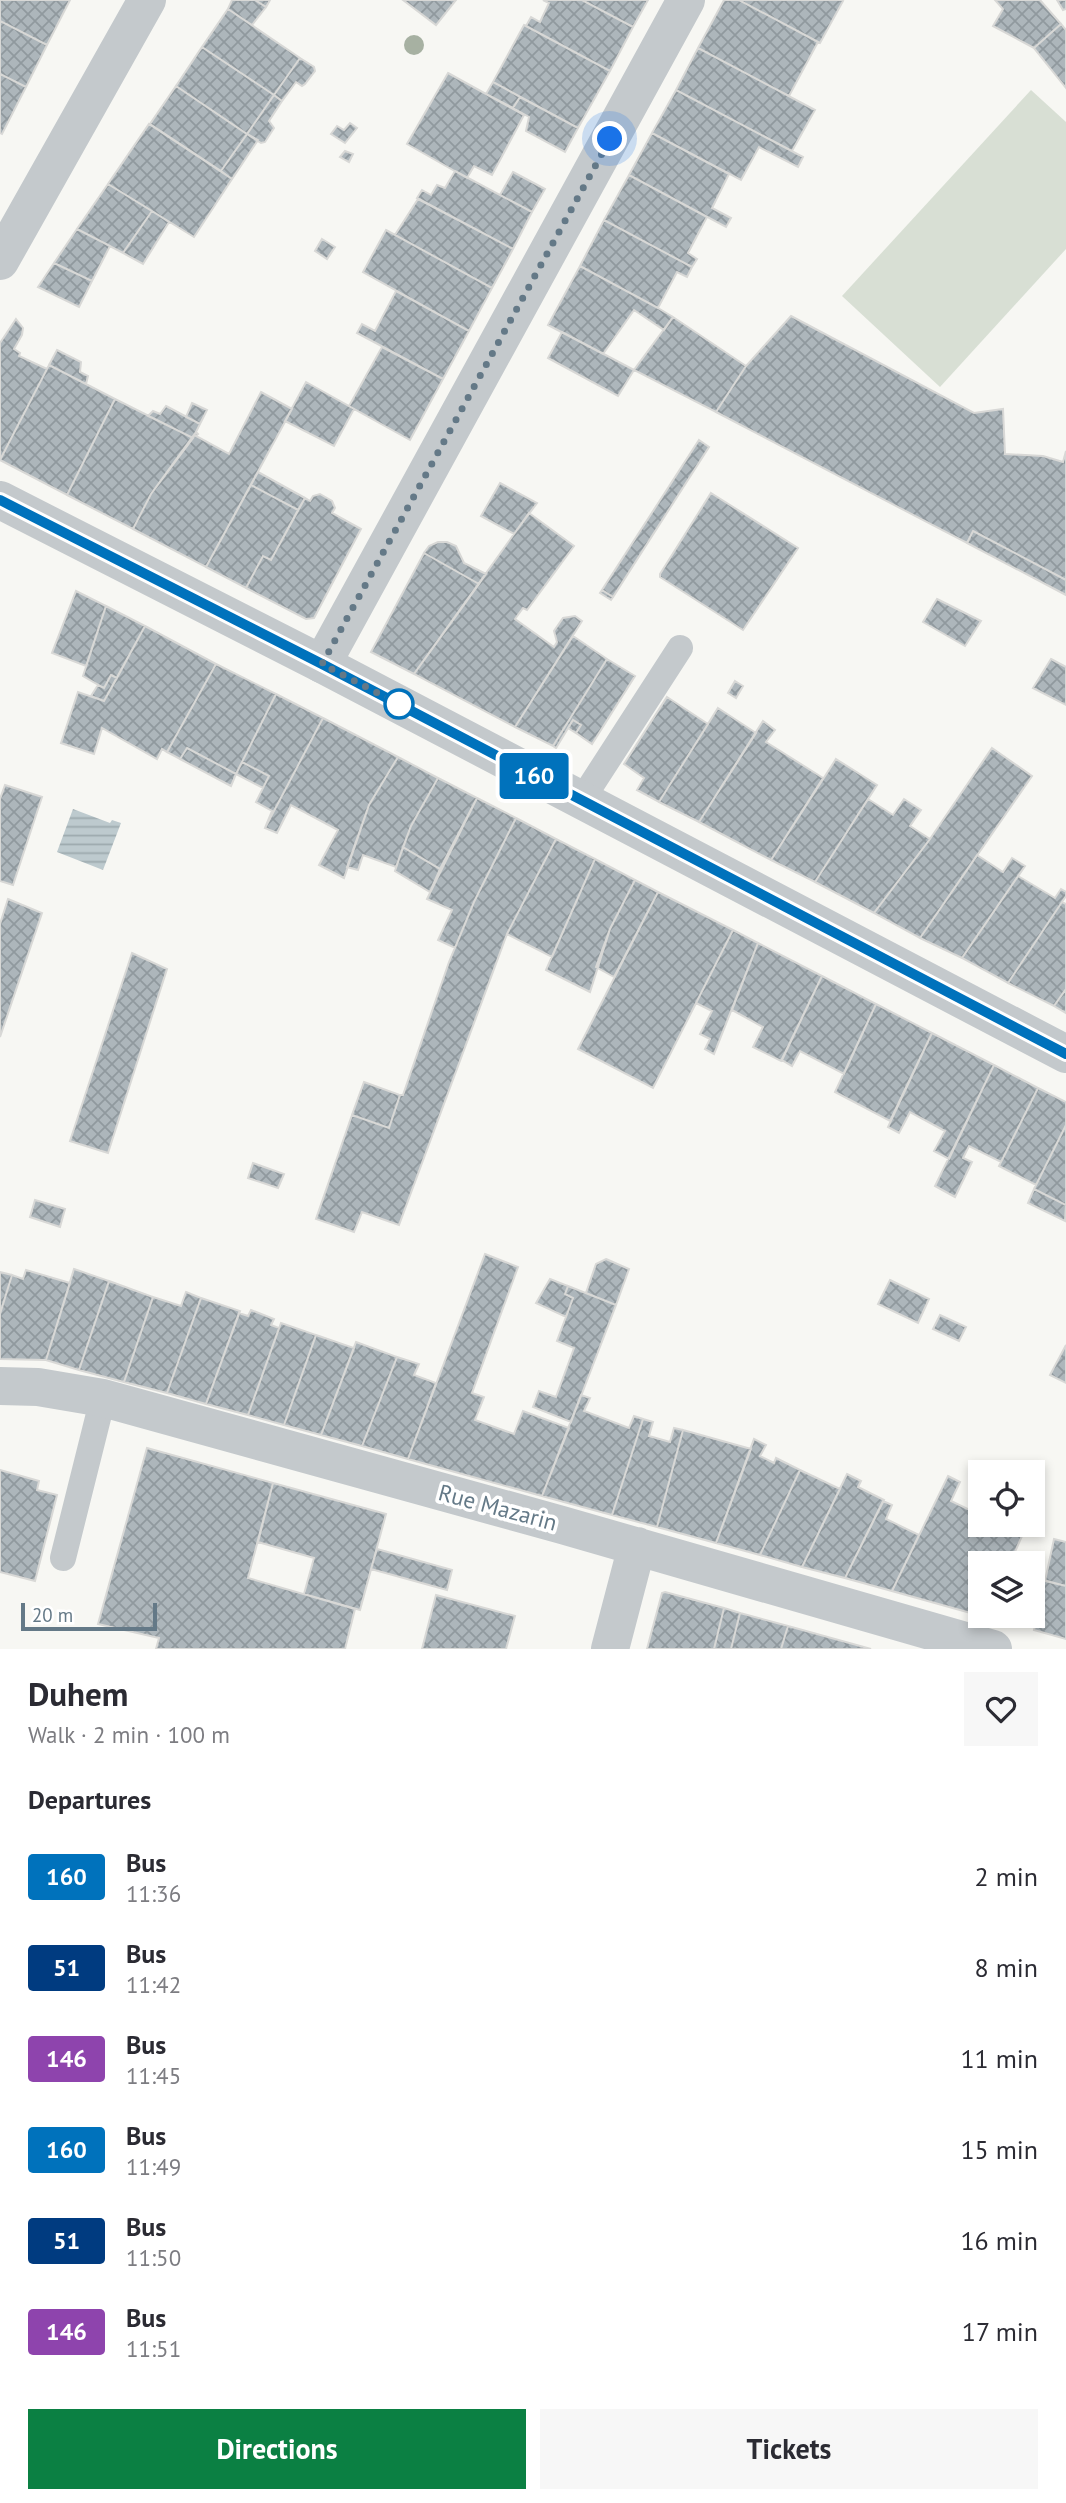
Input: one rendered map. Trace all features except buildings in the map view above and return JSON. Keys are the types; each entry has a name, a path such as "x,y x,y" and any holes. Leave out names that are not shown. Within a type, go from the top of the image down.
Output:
{"street":[{"path":"0,261 147,0"},
{"path":"322,664 686,0"},
{"path":"0,500 322,664 1066,1054"},
{"name":"Rue Mazarin","path":"0,1386 38,1387 103,1398 638,1546 993,1649"},
{"path":"610,1649 638,1546"}],"lane":[{"path":"582,801 680,648"},
{"path":"63,1558 103,1398"}],"shaded area":[{"path":"1031,90 1066,122 1066,249 940,387 842,296"},
{"path":"73,809 110,823 112,820 121,823 103,870 57,852"}],"bus line":[{"name":"160","path":"0,500 322,664 1066,1054"}],"route":[{"path":"399,704 322,664 610,139"}]}
